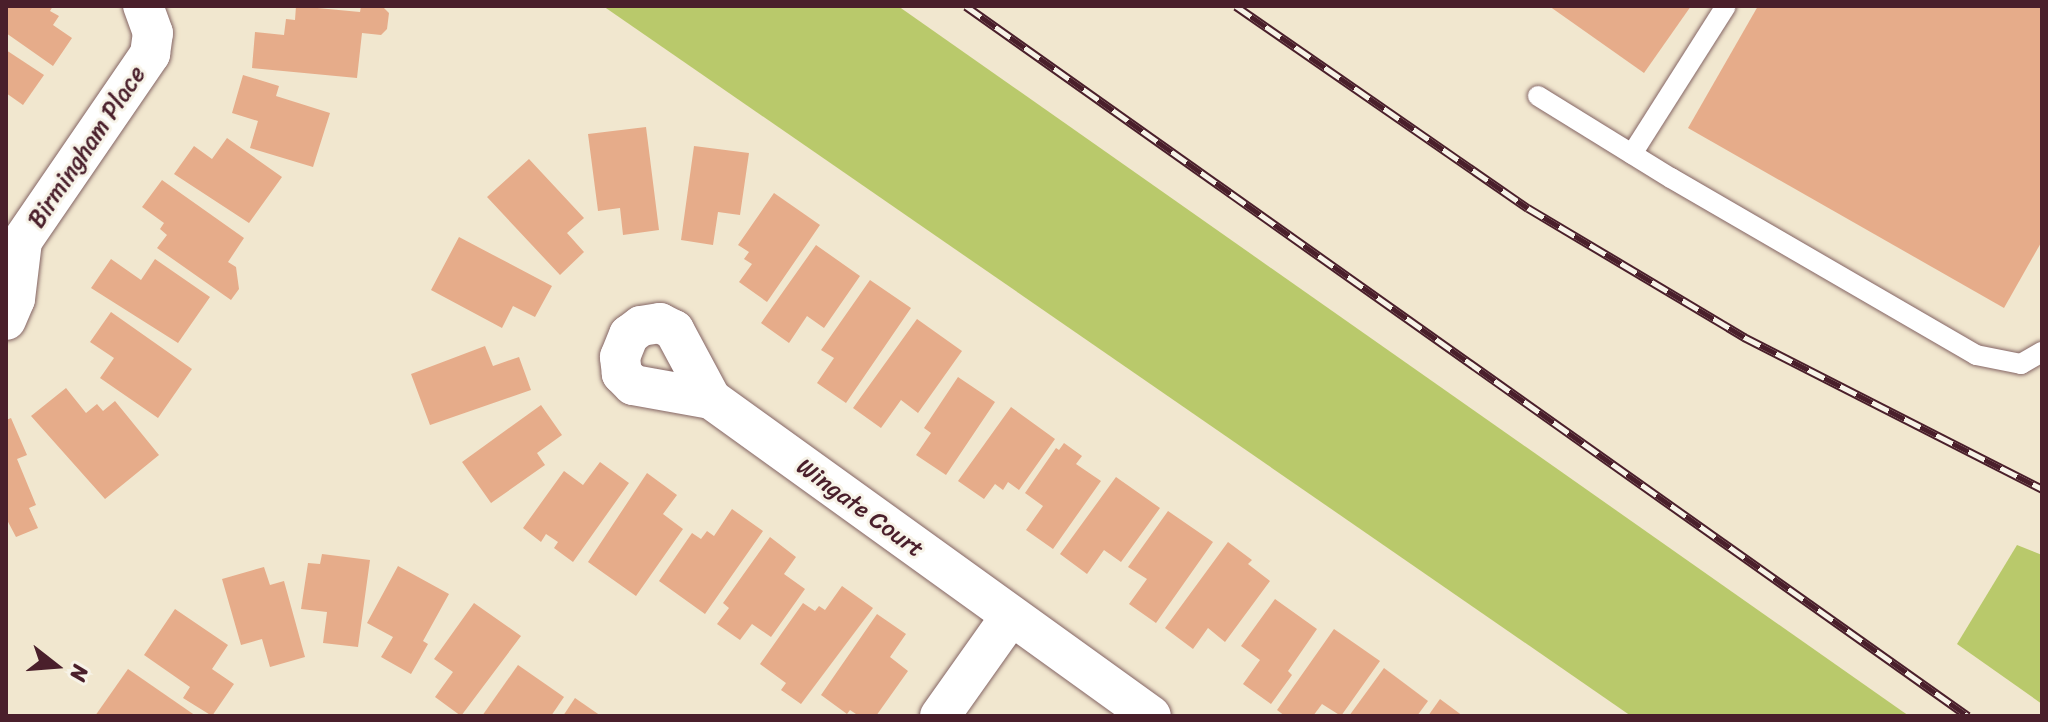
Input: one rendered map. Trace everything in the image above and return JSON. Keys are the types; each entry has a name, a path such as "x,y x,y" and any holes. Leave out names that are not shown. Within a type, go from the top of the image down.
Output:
{"street":[{"name":"Birmingham Place","path":"6,320 15,299 14,245 150,54 153,33 143,6"},
{"name":"Wingate Court","path":"711,399 1151,716"},
{"path":"940,716 1010,617"}],"lane":[{"path":"1632,154 1726,6"},
{"path":"1538,96 1976,355 2021,364 2042,352"}],"green space":[{"path":"603,6 898,6 1909,716 1631,716"},
{"path":"2017,545 2042,555 2042,704 1957,644"}],"building":[{"path":"6,6 53,6 50,11 59,16 53,25 72,38 53,66 6,33"},
{"path":"296,6 360,12 361,6 383,7 389,13 387,29 381,35 362,33 357,78 252,68 255,32 284,35 286,19 295,20"},
{"path":"1549,6 1691,6 1644,73"},
{"path":"1758,6 2042,6 2042,241 2004,308 1688,128"},
{"path":"6,50 44,75 23,105 6,93"},
{"path":"243,75 279,86 276,96 330,113 313,167 250,148 258,121 232,113"},
{"path":"646,127 659,230 623,235 620,208 598,211 588,134"},
{"path":"227,138 282,177 249,223 174,174 194,146 212,159"},
{"path":"694,146 749,153 740,215 718,212 713,245 681,240"},
{"path":"529,159 584,218 567,233 584,252 560,275 487,197"},
{"path":"162,180 244,238 228,262 236,267 239,289 231,300 157,248 167,235 160,229 164,223 142,207"},
{"path":"774,193 820,225 767,302 739,282 752,264 744,259 749,252 738,245"},
{"path":"459,237 552,286 535,317 513,306 502,328 431,290"},
{"path":"816,245 860,276 824,328 807,316 789,343 761,323"},
{"path":"111,259 141,280 155,259 210,297 178,343 91,288"},
{"path":"870,280 911,308 846,403 817,383 834,358 821,350"},
{"path":"111,312 192,369 158,418 100,378 114,358 90,342"},
{"path":"917,319 962,351 918,413 901,400 881,428 853,408"},
{"path":"485,346 493,366 519,357 531,390 430,425 411,374"},
{"path":"958,377 995,402 946,475 916,455 931,433 924,428"},
{"path":"66,388 86,413 97,404 103,411 115,401 159,455 105,499 31,416"},
{"path":"541,405 562,435 537,453 545,465 491,503 462,462"},
{"path":"1011,407 1055,439 1019,490 1008,482 1003,490 995,484 984,499 958,481"},
{"path":"11,418 27,455 17,459 36,505 29,508 38,528 16,537 6,518 6,420"},
{"path":"1064,443 1082,456 1076,464 1101,481 1053,549 1026,530 1043,506 1025,493 1056,448 1059,450"},
{"path":"600,462 629,483 573,562 554,548 558,542 546,534 541,542 523,528 564,471 583,485"},
{"path":"647,473 677,495 663,514 683,529 636,596 588,562"},
{"path":"1116,477 1160,508 1121,562 1104,550 1087,574 1060,554"},
{"path":"732,509 763,531 705,614 659,581 692,533 701,539 707,531 714,536"},
{"path":"1168,511 1213,542 1156,623 1129,604 1147,579 1128,567"},
{"path":"770,537 796,557 784,574 805,589 771,637 752,624 740,640 717,624 729,608 723,603"},
{"path":"1228,542 1252,560 1248,564 1270,581 1225,642 1208,628 1193,649 1165,628"},
{"path":"322,554 370,560 358,647 323,643 327,612 301,609 308,563 320,564"},
{"path":"398,566 449,594 423,641 428,644 411,674 381,657 393,637 367,623"},
{"path":"264,567 270,585 284,581 305,657 270,667 262,639 241,645 222,579"},
{"path":"842,586 873,608 801,704 781,690 786,683 760,664 803,603 815,611 819,606 825,610"},
{"path":"1275,599 1317,629 1288,671 1292,675 1271,704 1243,684 1260,660 1241,646"},
{"path":"474,603 521,636 461,716 435,697 453,672 434,659"},
{"path":"175,609 228,645 212,669 234,684 212,716 183,698 190,687 144,655"},
{"path":"877,614 906,634 890,657 908,671 876,716 859,716 850,710 847,714 821,695"},
{"path":"1334,629 1380,661 1341,716 1322,704 1313,716 1285,716 1277,710"},
{"path":"518,665 564,697 551,716 482,716"},
{"path":"1384,668 1428,701 1417,716 1349,716"},
{"path":"128,669 196,716 95,716"},
{"path":"575,698 601,716 563,716"},
{"path":"1440,699 1463,716 1428,716"}],"railway":[{"path":"966,6 1968,716"},
{"path":"1236,6 1528,208 1744,337 2042,489"}]}
